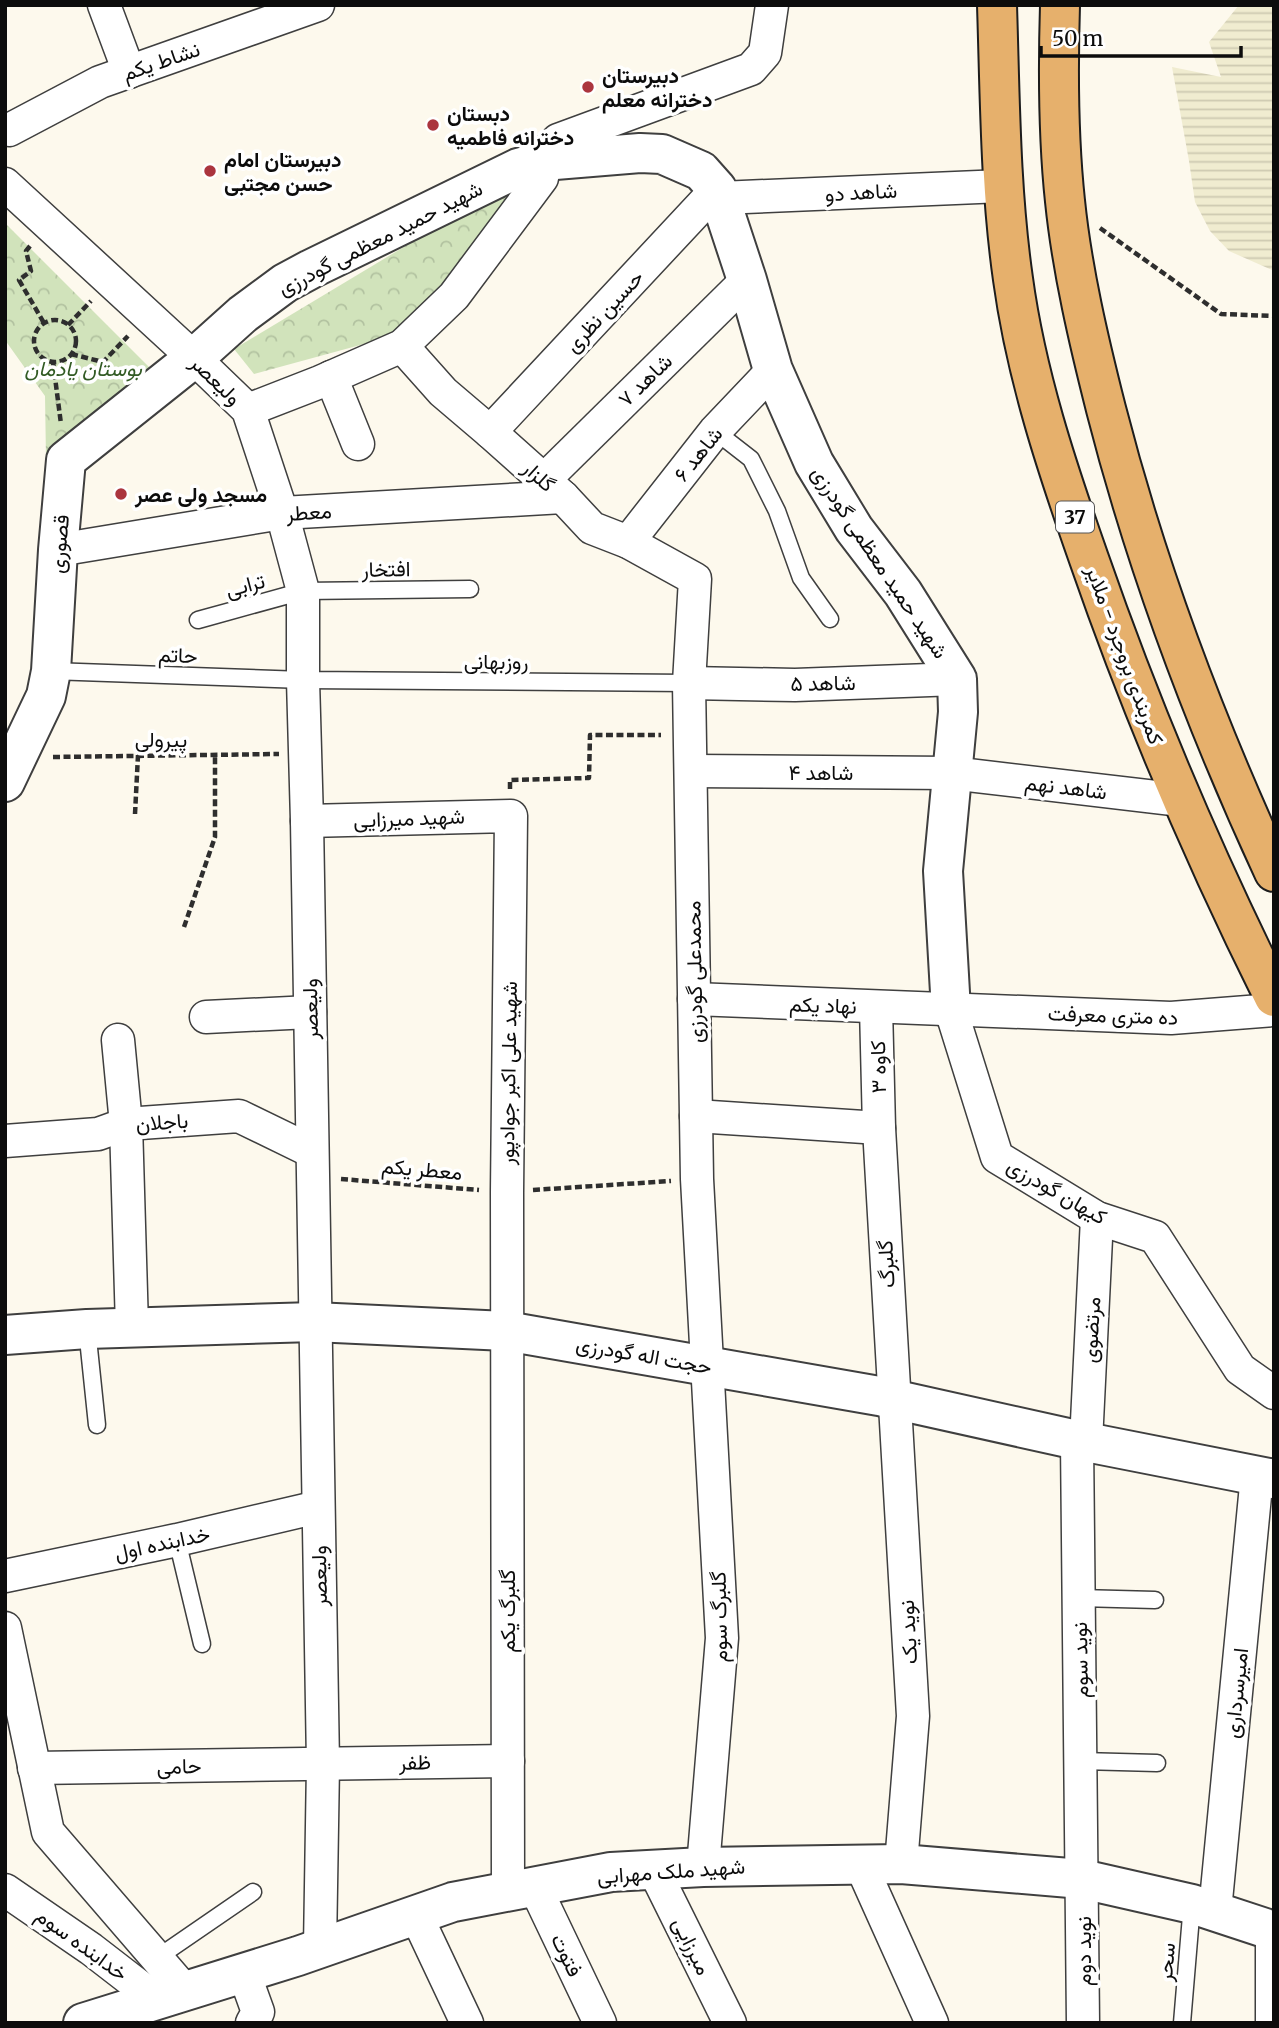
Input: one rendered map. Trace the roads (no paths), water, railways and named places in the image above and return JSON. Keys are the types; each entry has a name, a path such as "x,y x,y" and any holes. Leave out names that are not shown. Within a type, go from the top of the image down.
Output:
{"highway":[{"name":"کمربندی بروجرد - ملایر","path":"997,5 1002,186 1013,281 1027,355 1048,438 1115,634 1181,800 1274,997"},
{"path":"1060,5 1059,94 1065,202 1083,311 1099,382 1156,579 1186,666 1250,822 1274,872"},
{"path":"1059,94 1085,5"}],"street":[{"path":"104,5 129,72"},
{"path":"248,410 402,346 454,296 542,178 543,160 551,145 558,140 751,69 765,53 772,5"},
{"name":"نشاط یکم","path":"9,130 100,82 311,6"},
{"name":"شهید حمید معظمی گودرزی","path":"194,358 243,314 285,284 518,168 543,160 640,153 662,154 701,171 719,194 773,370 814,463 854,529 903,593 957,679 958,712 943,872 951,1010"},
{"name":"ولیعصر","path":"5,184 248,410 282,513 303,591 323,1764 320,1948"},
{"name":"شاهد دو","path":"719,194 1002,186"},
{"name":"حسین نظری","path":"491,432 719,194"},
{"name":"شاهد ۷","path":"553,489 747,280"},
{"name":"گلزار","path":"402,346 443,392 491,432 592,528 628,542 695,579"},
{"name":"قصوری","path":"12,770 46,696 51,671 66,460 194,358"},
{"name":"شاهد ۶","path":"628,542 715,431 773,370"},
{"path":"331,377 358,444"},
{"name":"معطر","path":"58,550 282,513 553,489"},
{"name":"محمدعلی گودرزی","path":"695,579 689,683 697,1180 707,1366"},
{"name":"شاهد ۵","path":"689,683 794,685 957,679"},
{"name":"شاهد ۴","path":"691,771 951,773"},
{"name":"شاهد نهم","path":"951,773 1181,800"},
{"name":"شهید میرزایی","path":"307,821 511,816"},
{"name":"شهید علی اکبر جوادپور","path":"506,1331 511,816"},
{"name":"نهاد یکم","path":"694,999 951,1010"},
{"name":"کاوه ۳","path":"876,1007 879,1128"},
{"name":"ده متری معرفت","path":"951,1010 1171,1018 1274,1010"},
{"name":"کیهان گودرزی","path":"951,1010 997,1157 1097,1218 1155,1237 1240,1369 1274,1393"},
{"path":"206,1017 310,1012"},
{"path":"118,1040 127,1124 132,1327"},
{"name":"باجلان","path":"5,1142 97,1134 127,1124 239,1116 312,1164"},
{"path":"696,1116 879,1128"},
{"name":"گلبرگ","path":"879,1128 894,1400"},
{"name":"مرتضوی","path":"1082,1441 1097,1218"},
{"name":"حجت اله گودرزی","path":"5,1335 132,1327 314,1322 506,1331 894,1400 1265,1477"},
{"name":"گلبرگ یکم","path":"506,1331 508,1761 521,1889"},
{"name":"گلبرگ سوم","path":"703,1867 722,1638 707,1366"},
{"name":"نوید یک","path":"894,1400 913,1716 901,1864"},
{"name":"نوید سوم","path":"1082,1441 1079,1598 1082,1879"},
{"name":"امیرسرداری","path":"1203,1908 1265,1477"},
{"name":"خدابنده اول","path":"5,1576 318,1507"},
{"path":"5,1629 48,1832 157,1958 148,2007"},
{"name":"ظفر","path":"323,1764 508,1761"},
{"name":"حامی","path":"34,1768 323,1764"},
{"path":"860,1863 932,2023"},
{"name":"شهید ملک مهرابی","path":"83,2023 148,2007 453,1902 611,1872 860,1863 1082,1879 1203,1908 1273,1931"},
{"name":"میرزایی","path":"654,1870 730,2023"},
{"name":"نوید دوم","path":"1082,1879 1083,2023"},
{"name":"فتوت","path":"521,1889 600,2023"},
{"name":"خدابنده سوم","path":"5,1890 91,1949 148,2007"},
{"path":"416,1915 467,2023"},
{"path":"1272,2023 1273,1931"},
{"path":"244,1973 257,2019"}],"lane":[{"path":"715,431 751,459 777,512 801,578 830,619"},
{"name":"افتخار","path":"303,591 470,589"},
{"name":"ترابی","path":"198,620 303,591"},
{"name":"حاتم","path":"51,671 303,680"},
{"name":"روزبهانی","path":"303,680 689,683"},
{"path":"86,1329 97,1425"},
{"path":"177,1540 202,1644"},
{"path":"1079,1598 1155,1600"},
{"path":"1081,1761 1157,1763"},
{"path":"157,1958 253,1892"},
{"name":"سحر","path":"1182,2023 1203,1908"}],"place":[{"name":"دبیرستان دخترانه معلم","path":"588,87"},
{"name":"دبستان دخترانه فاطمیه","path":"433,125"},
{"name":"دبیرستان امام حسن مجتبی","path":"210,171"},
{"name":"مسجد ولی عصر","path":"121,494"}],"park label":[{"name":"بوستان یادمان","path":"83,368"}]}
